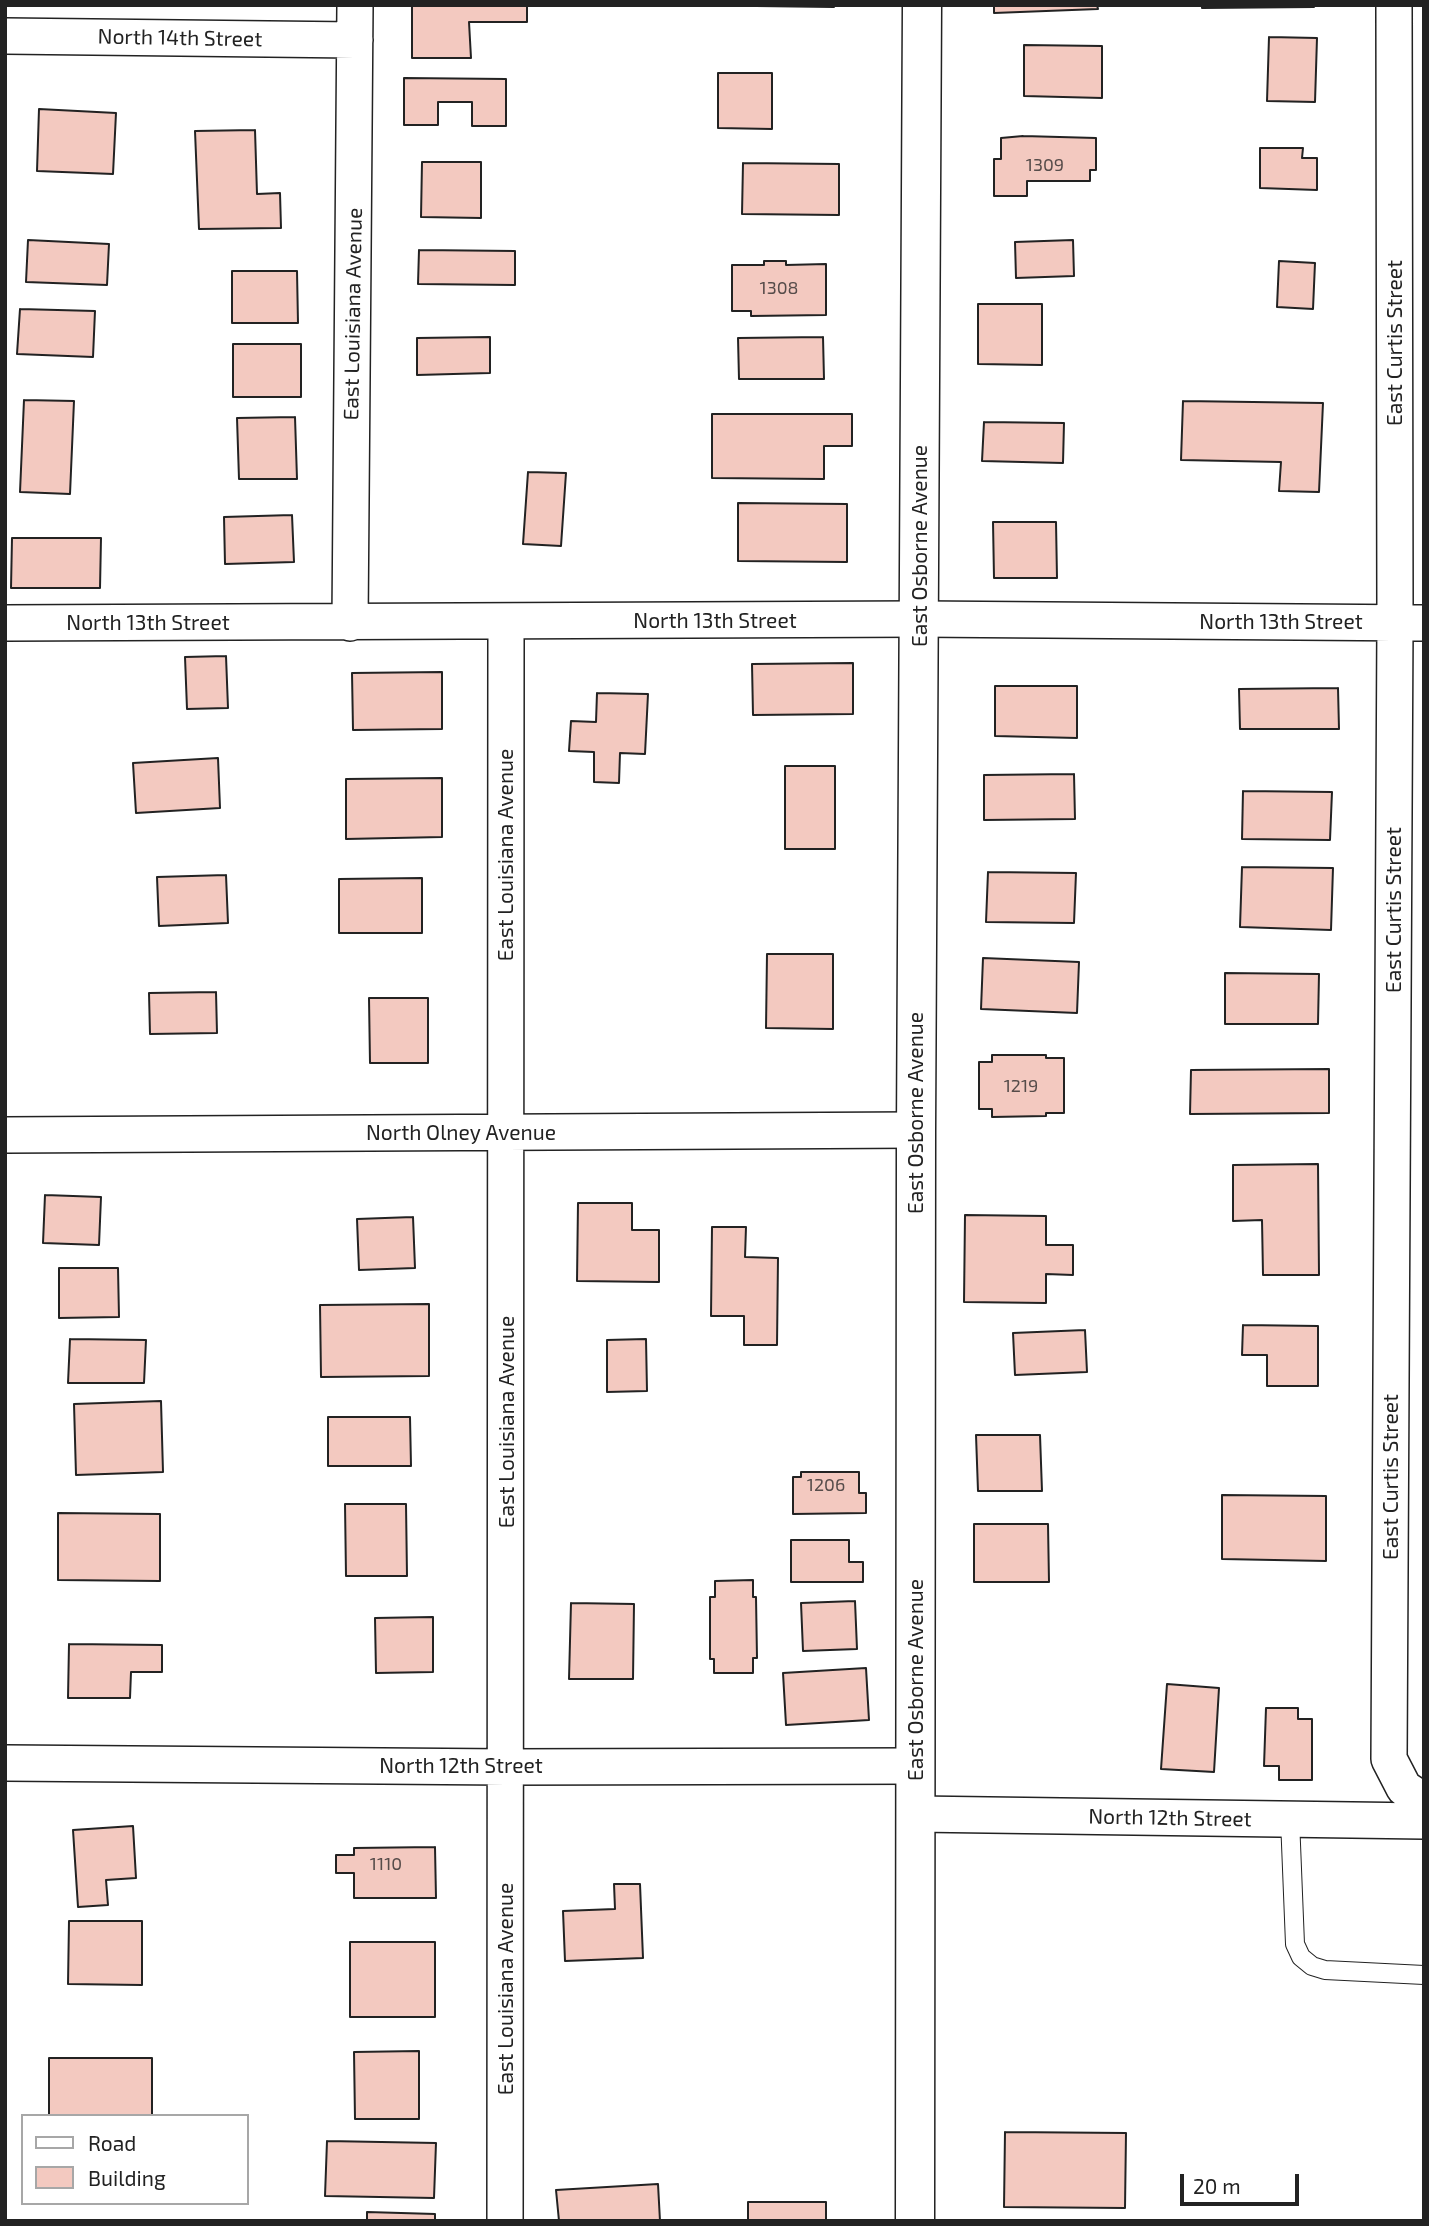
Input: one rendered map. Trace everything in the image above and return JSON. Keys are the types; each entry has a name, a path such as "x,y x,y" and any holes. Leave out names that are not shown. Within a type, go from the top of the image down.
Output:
{"street":[{"name":"East Louisiana Avenue","path":"350,623 355,5"},
{"name":"East Osborne Avenue","path":"915,2221 916,1130 922,5"},
{"name":"East Curtis Street","path":"1394,5 1409,622 1389,1759 1404,1788 1424,1801"},
{"name":"North 14th Street","path":"5,36 355,40"},
{"name":"North 13th Street","path":"5,623 920,620 1409,622"},
{"name":"East Louisiana Avenue","path":"505,2221 506,622"},
{"name":"North Olney Avenue","path":"5,1135 916,1130"},
{"name":"North 12th Street","path":"5,1763 507,1767 916,1766"},
{"name":"North 12th Street","path":"916,1814 1424,1821"}],"lane":[{"path":"1290,1819 1295,1944 1301,1957 1311,1965 1325,1970 1424,1975"}],"building":[{"path":"412,5 527,5 527,22 469,22 471,58 412,58"},
{"path":"834,5 834,7 756,6"},
{"path":"994,5 1097,5 1098,9 994,13"},
{"path":"1202,5 1314,5 1314,7 1202,8"},
{"path":"1269,37 1317,38 1315,102 1267,101"},
{"path":"1024,45 1102,46 1102,98 1024,96"},
{"path":"718,73 772,73 772,129 718,128"},
{"path":"404,78 506,79 506,126 472,126 472,102 438,102 438,125 404,125"},
{"path":"39,109 116,113 113,174 37,171"},
{"path":"255,130 257,194 280,193 281,228 199,229 195,131"},
{"path":"1001,138 1096,138 1096,170 1090,170 1090,181 1027,181 1027,196 994,196 994,159 1001,159"},
{"path":"1260,148 1303,148 1302,158 1317,158 1317,190 1260,188"},
{"path":"422,162 481,162 481,218 421,217"},
{"path":"743,163 839,164 839,215 742,214"},
{"path":"28,240 109,244 107,285 26,282"},
{"path":"1073,240 1074,276 1016,278 1015,242"},
{"path":"419,250 515,251 515,285 418,284"},
{"path":"764,261 786,261 786,265 826,264 826,315 751,316 751,311 732,311 732,265 764,265"},
{"path":"1279,261 1315,263 1313,309 1277,307"},
{"path":"232,271 297,271 298,323 232,323"},
{"path":"978,304 1042,304 1042,365 978,364"},
{"path":"20,309 95,311 93,357 17,354"},
{"path":"490,337 490,373 417,375 417,338"},
{"path":"823,337 824,379 739,379 738,338"},
{"path":"233,344 301,344 301,397 233,397"},
{"path":"24,400 74,401 70,494 20,492"},
{"path":"1183,401 1323,403 1319,492 1279,491 1281,462 1181,460"},
{"path":"712,414 852,414 852,446 824,446 824,479 712,478"},
{"path":"295,417 297,479 239,479 237,418"},
{"path":"984,422 1064,423 1063,463 982,461"},
{"path":"528,472 566,473 561,546 523,544"},
{"path":"738,503 847,504 847,562 738,561"},
{"path":"292,515 294,562 225,564 224,517"},
{"path":"993,522 1056,522 1057,578 994,578"},
{"path":"12,538 101,538 100,588 11,588"},
{"path":"226,656 228,708 187,709 185,657"},
{"path":"853,663 853,714 753,715 752,664"},
{"path":"442,672 442,729 353,730 352,673"},
{"path":"995,686 1077,686 1077,738 995,736"},
{"path":"1338,688 1339,729 1240,729 1239,689"},
{"path":"597,693 648,694 645,754 620,753 619,783 594,782 594,752 569,751 571,721 596,722"},
{"path":"218,758 220,808 136,813 133,763"},
{"path":"785,766 835,766 835,849 785,849"},
{"path":"1074,774 1075,819 984,820 984,775"},
{"path":"442,778 442,837 346,839 346,779"},
{"path":"1243,791 1332,792 1330,840 1242,839"},
{"path":"1242,867 1333,868 1331,930 1240,927"},
{"path":"988,872 1076,873 1074,923 986,922"},
{"path":"226,875 228,923 159,926 157,877"},
{"path":"422,878 422,933 339,933 339,879"},
{"path":"767,954 833,954 833,1029 766,1028"},
{"path":"983,958 1079,962 1077,1013 981,1009"},
{"path":"1225,973 1319,974 1318,1024 1225,1024"},
{"path":"216,992 217,1033 150,1034 149,993"},
{"path":"369,998 428,998 428,1063 370,1063"},
{"path":"992,1055 1046,1055 1046,1058 1064,1058 1064,1113 992,1117 992,1109 979,1109 979,1062 992,1062"},
{"path":"1329,1069 1329,1113 1190,1114 1191,1070"},
{"path":"1318,1164 1319,1275 1263,1275 1262,1220 1233,1221 1233,1165"},
{"path":"45,1195 101,1197 99,1245 43,1243"},
{"path":"578,1203 632,1203 632,1230 659,1230 659,1282 577,1281"},
{"path":"965,1215 1046,1216 1046,1245 1073,1245 1073,1275 1046,1274 1046,1303 964,1302"},
{"path":"413,1217 415,1268 359,1270 357,1219"},
{"path":"712,1227 746,1227 745,1257 778,1258 777,1345 744,1345 744,1316 711,1316"},
{"path":"59,1268 118,1268 119,1317 59,1318"},
{"path":"429,1304 429,1376 321,1377 320,1305"},
{"path":"1243,1325 1318,1326 1318,1386 1267,1386 1267,1355 1242,1355"},
{"path":"1085,1330 1087,1372 1015,1375 1013,1333"},
{"path":"70,1339 146,1340 144,1383 68,1383"},
{"path":"646,1339 647,1391 607,1392 607,1340"},
{"path":"161,1401 163,1472 76,1475 74,1404"},
{"path":"328,1417 410,1417 411,1466 328,1466"},
{"path":"976,1435 1040,1435 1042,1491 978,1491"},
{"path":"801,1472 859,1472 859,1493 866,1493 866,1513 793,1514 793,1477 801,1477"},
{"path":"1222,1495 1326,1496 1326,1561 1222,1559"},
{"path":"345,1504 406,1504 407,1576 346,1576"},
{"path":"58,1513 160,1514 160,1581 58,1580"},
{"path":"974,1524 1048,1524 1049,1582 974,1582"},
{"path":"791,1540 849,1540 849,1562 863,1562 863,1582 791,1582"},
{"path":"753,1580 753,1597 756,1597 757,1658 753,1658 753,1673 714,1673 714,1659 710,1659 710,1597 715,1597 715,1581"},
{"path":"855,1601 857,1649 803,1651 801,1603"},
{"path":"571,1603 634,1604 633,1679 569,1679"},
{"path":"433,1617 433,1672 376,1673 375,1618"},
{"path":"69,1644 162,1645 162,1672 131,1672 130,1698 68,1698"},
{"path":"866,1668 869,1720 786,1725 783,1673"},
{"path":"1167,1684 1219,1688 1214,1772 1161,1769"},
{"path":"1266,1708 1298,1708 1298,1719 1312,1719 1312,1780 1279,1780 1279,1766 1264,1766"},
{"path":"133,1826 136,1878 106,1880 108,1905 78,1907 73,1830"},
{"path":"435,1847 436,1898 354,1898 354,1873 336,1873 336,1855 354,1855 354,1848"},
{"path":"614,1884 640,1884 643,1958 565,1961 563,1911 615,1909"},
{"path":"69,1921 142,1921 142,1985 68,1984"},
{"path":"350,1942 435,1942 435,2017 350,2017"},
{"path":"419,2051 419,2119 355,2119 354,2052"},
{"path":"49,2058 152,2058 152,2114 49,2114"},
{"path":"1005,2132 1126,2133 1125,2208 1004,2207"},
{"path":"327,2141 436,2143 434,2198 325,2196"},
{"path":"658,2184 660,2221 559,2221 556,2190"},
{"path":"748,2202 826,2202 826,2221 748,2221"},
{"path":"367,2212 435,2214 435,2221 367,2221"}]}
